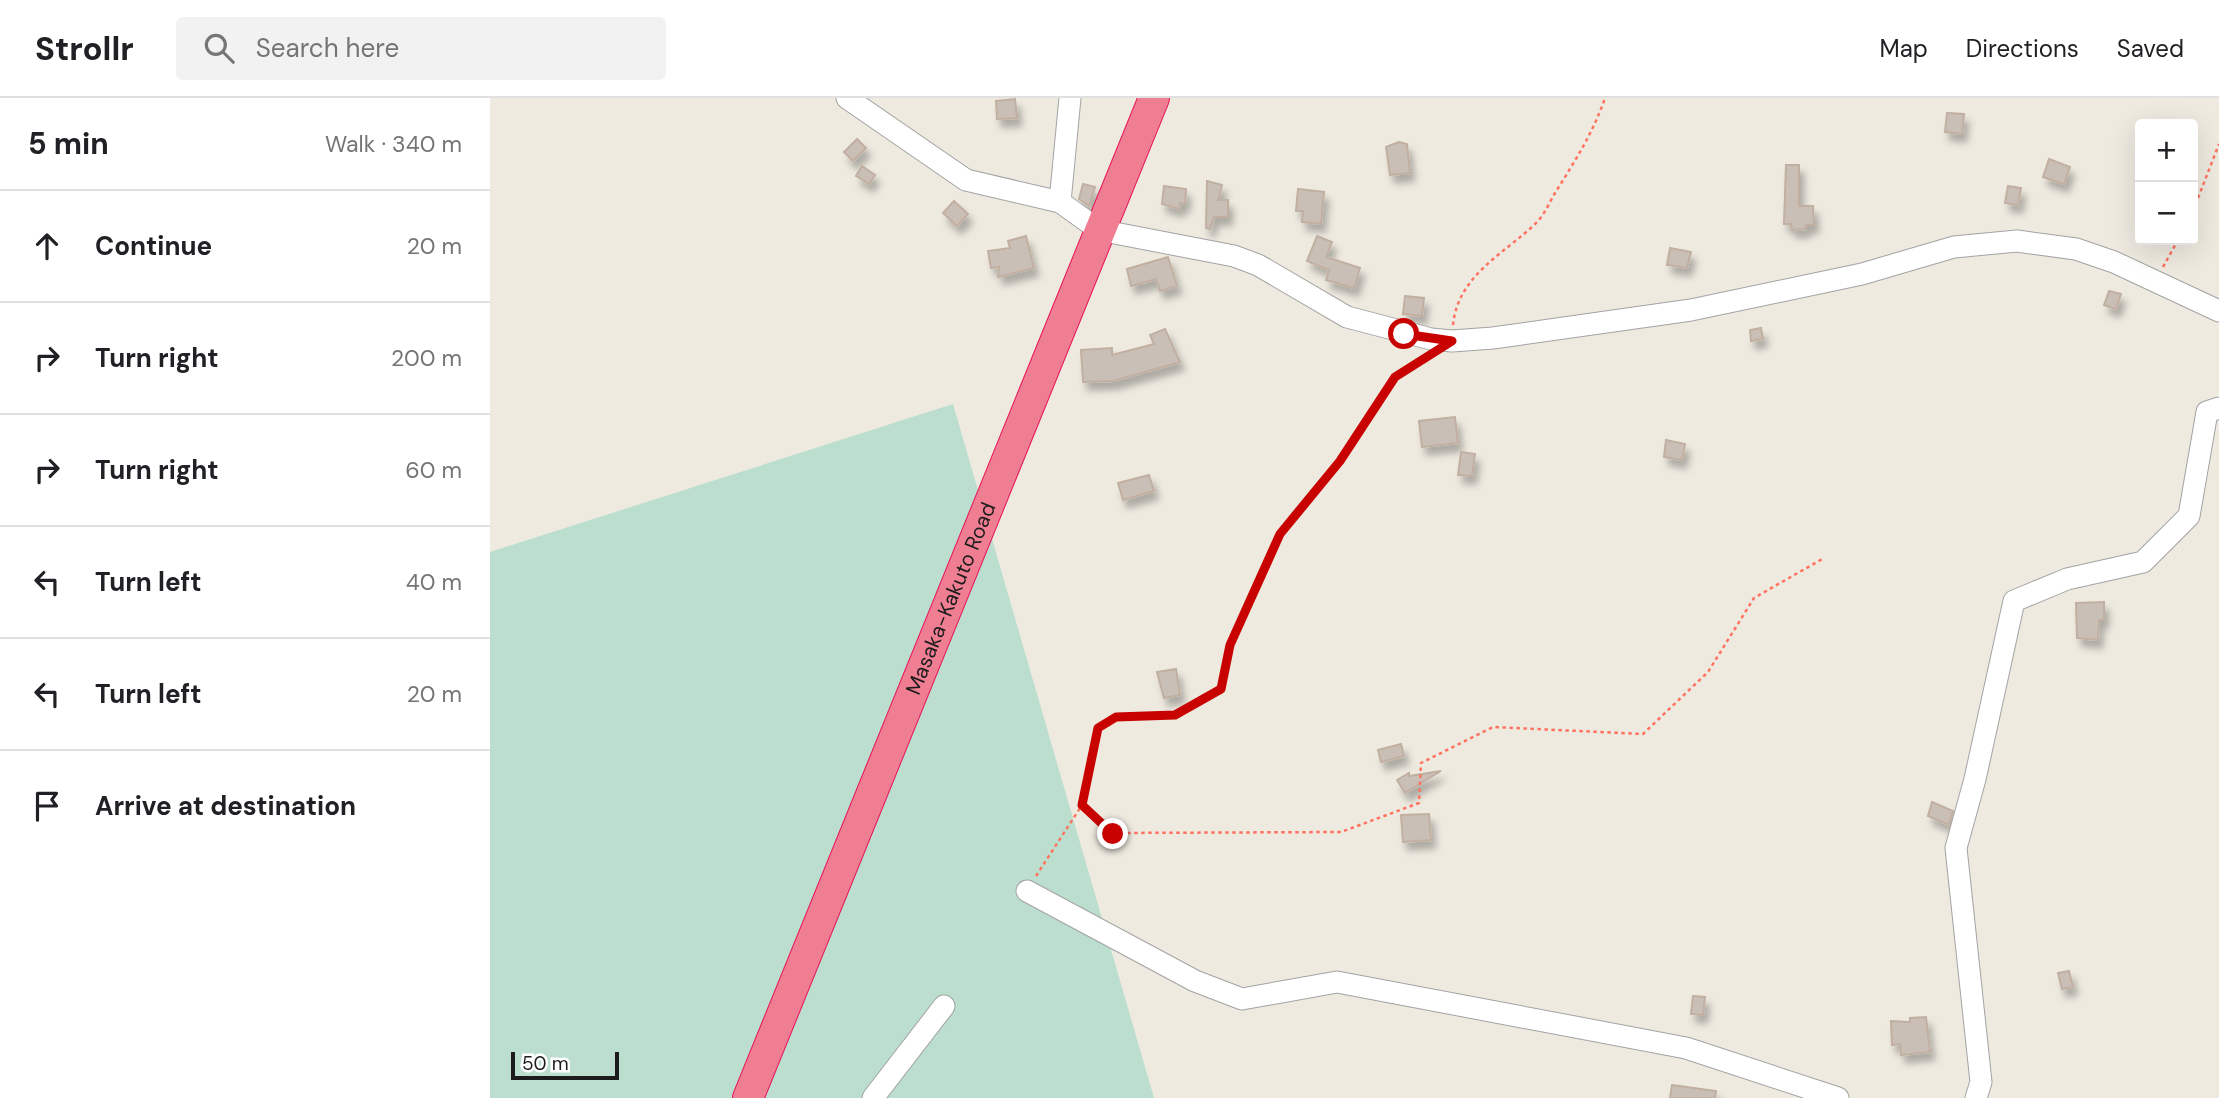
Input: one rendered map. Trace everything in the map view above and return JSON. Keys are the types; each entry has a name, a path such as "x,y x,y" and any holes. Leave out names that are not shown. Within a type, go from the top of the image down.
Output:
{"highway":[{"name":"Masaka-Kakuto Road","path":"748,1098 1098,230 1154,98"}],"street":[{"path":"847,98 966,180 1060,202 1098,230 1234,256 1258,265 1348,317 1404,334 1452,341 1533,333 1691,310 1862,274 1954,247 2017,241 2076,249 2114,262 2219,311"},
{"path":"1060,202 1070,98"},
{"path":"1976,1098 1981,1082 1956,848 1975,779 2014,601 2067,579 2143,562 2189,516 2207,412 2219,408"},
{"path":"1027,891 1195,981 1242,999 1337,982 1686,1048 1838,1098"},
{"path":"873,1098 944,1006"}],"path":[{"path":"1027,891 1082,805 1098,728 1116,717 1175,715 1221,689 1230,645 1280,534 1340,461 1395,377 1452,341 1455,313 1472,281 1489,259 1537,223 1594,129 1605,98"},
{"path":"2198,198 2219,145"},
{"path":"2155,283 2175,245"},
{"path":"1082,805 1113,834 1340,832 1419,803 1421,763 1493,727 1643,734 1708,672 1754,598 1824,558"}],"green space":[{"path":"953,404 1154,1098 490,1098 490,552"}],"building":[{"path":"1015,99 1017,118 997,119 996,101"},
{"path":"1947,113 1964,114 1962,134 1945,132"},
{"path":"857,139 866,148 853,161 844,152"},
{"path":"1399,142 1407,144 1410,173 1390,175 1386,147"},
{"path":"2049,159 2070,167 2064,184 2043,177"},
{"path":"1786,165 1799,165 1799,206 1813,206 1814,225 1806,225 1806,229 1792,230 1791,224 1784,224"},
{"path":"862,166 875,175 869,184 856,176"},
{"path":"1207,181 1222,185 1218,200 1228,200 1228,217 1214,217 1210,229 1206,228"},
{"path":"1083,184 1095,187 1089,206 1079,199"},
{"path":"1164,186 1186,189 1185,204 1180,203 1179,209 1162,204"},
{"path":"2008,186 2021,188 2018,205 2005,203"},
{"path":"1298,189 1324,192 1321,224 1302,222 1303,211 1296,211"},
{"path":"954,201 968,214 957,226 943,213"},
{"path":"1026,236 1034,268 998,277 999,267 991,268 988,251 1010,248 1008,241"},
{"path":"1317,236 1332,242 1326,257 1360,268 1354,288 1326,280 1329,270 1307,261"},
{"path":"1670,248 1691,252 1687,268 1667,265"},
{"path":"1168,257 1177,286 1160,291 1156,279 1131,286 1127,269"},
{"path":"2109,291 2121,294 2116,309 2104,305"},
{"path":"1405,296 1424,298 1422,316 1403,314"},
{"path":"1761,328 1763,339 1751,341 1750,330"},
{"path":"1165,329 1180,362 1113,381 1083,382 1081,350 1112,348 1112,355 1154,344 1150,335"},
{"path":"1455,417 1458,443 1422,447 1419,421"},
{"path":"1666,440 1685,444 1682,460 1664,457"},
{"path":"1461,452 1475,454 1472,476 1458,475"},
{"path":"1149,475 1154,491 1123,500 1118,483"},
{"path":"2104,602 2104,620 2099,620 2098,640 2077,638 2076,603"},
{"path":"1176,669 1180,695 1164,698 1157,672"},
{"path":"1401,744 1404,756 1381,762 1378,750"},
{"path":"1441,771 1405,793 1397,780 1409,773 1409,776"},
{"path":"1932,802 1953,811 1949,825 1928,816"},
{"path":"1429,814 1431,840 1403,842 1401,815"},
{"path":"2069,971 2073,987 2062,989 2058,973"},
{"path":"1693,996 1705,997 1703,1015 1691,1014"},
{"path":"1926,1017 1930,1052 1901,1055 1900,1044 1892,1045 1891,1021 1910,1022 1910,1018"},
{"path":"1672,1085 1716,1091 1715,1098 1670,1098"}],"route":[{"path":"1113,834 1082,805 1098,728 1116,717 1175,715 1221,689 1230,645 1280,534 1340,461 1395,377 1452,341 1404,334"}]}
